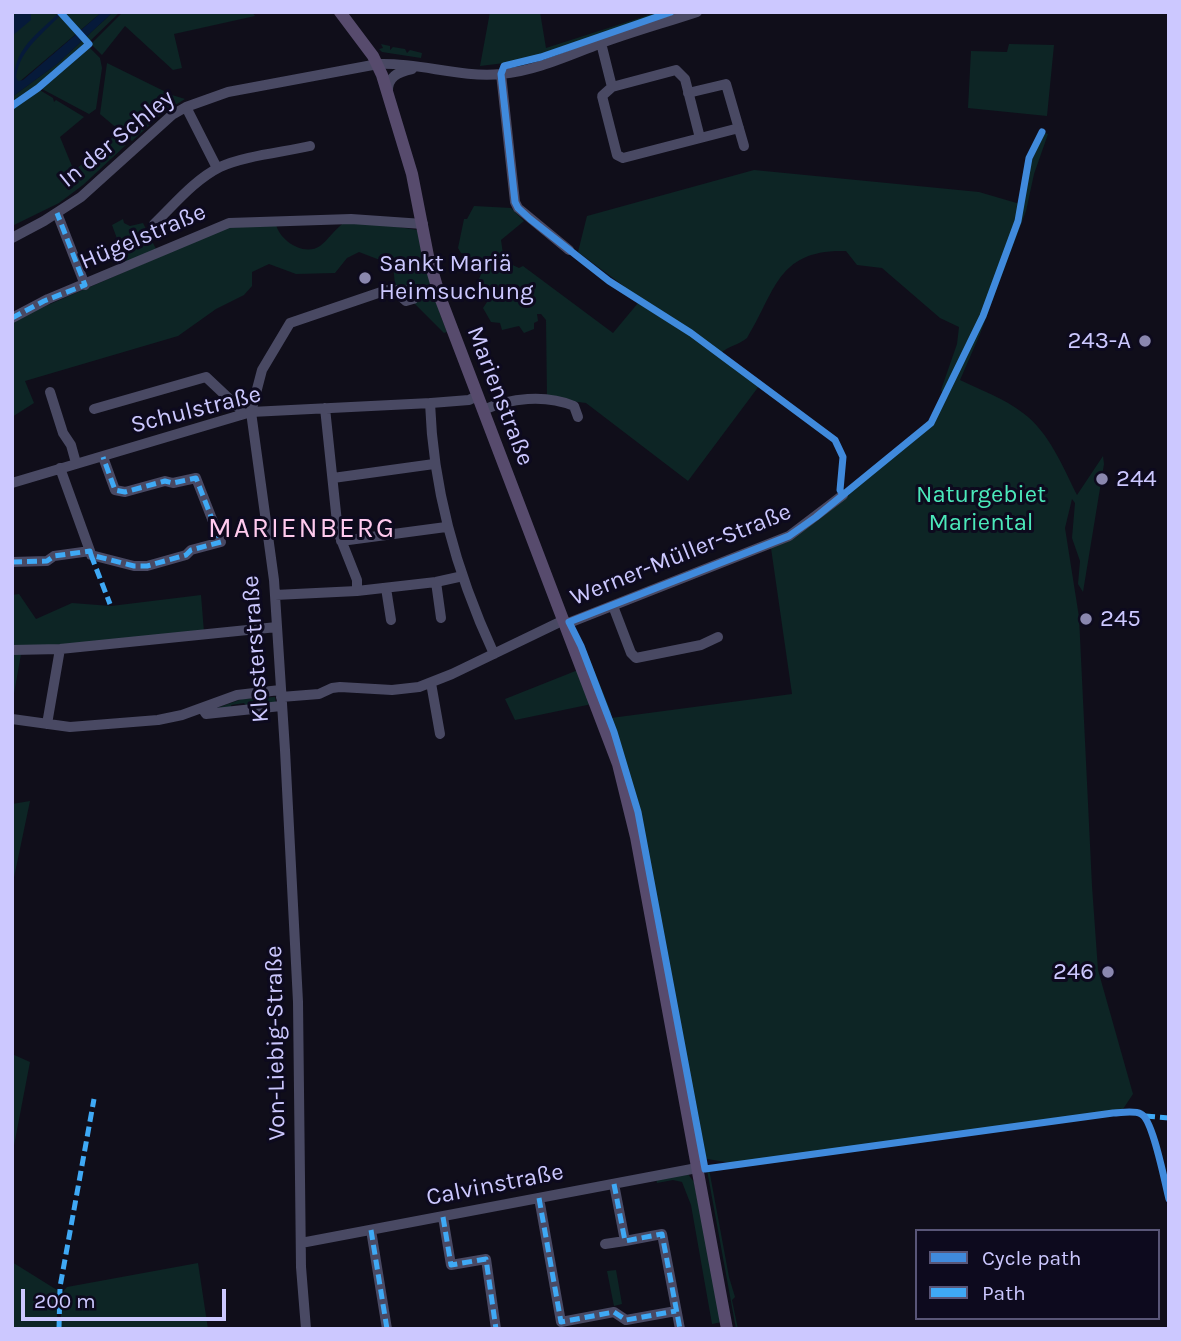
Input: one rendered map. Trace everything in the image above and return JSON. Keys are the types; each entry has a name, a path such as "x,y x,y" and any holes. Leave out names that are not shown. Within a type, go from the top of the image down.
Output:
{"main road":[{"name":"Marienstraße","path":"340,12 378,64 413,176 436,287 572,638 626,794 727,1329"}],"street":[{"name":"In der Schley","path":"12,237 57,213 99,182 172,115 228,92 378,64 472,75 501,74 546,64 697,12"},
{"path":"601,43 612,88"},
{"path":"389,96 388,86 394,76 417,68"},
{"path":"700,138 688,93 681,74 676,70 612,88 602,96 617,155 623,158 739,128"},
{"path":"501,74 515,202 518,208 569,250"},
{"path":"688,93 726,84 744,146"},
{"path":"186,107 217,168"},
{"path":"154,224 201,179 217,168 310,146"},
{"path":"57,213 85,285"},
{"name":"Hügelstraße","path":"12,318 44,301 229,223 351,219 423,224"},
{"name":"Klosterstraße","path":"285,757 275,595 246,414 262,370 290,323 387,290 394,290"},
{"path":"94,409 206,377 246,414"},
{"name":"Schulstraße","path":"12,483 246,414 469,400 477,396"},
{"path":"49,398 63,433 71,445 76,463"},
{"path":"483,410 513,399 528,399 574,406 578,417"},
{"path":"430,403 434,464 446,527 494,654"},
{"path":"325,408 341,541 357,580 356,591"},
{"path":"60,468 92,555 134,566 147,566 221,542 196,478 173,483 165,481 118,492 103,457"},
{"path":"333,478 434,464"},
{"name":"Werner-Müller-Straße","path":"281,698 319,694 333,688 407,690 430,683 565,622 613,606 789,536 843,495"},
{"path":"341,541 446,527"},
{"path":"12,562 47,561 54,556 90,551"},
{"path":"275,595 386,588 463,576"},
{"path":"436,582 441,618"},
{"path":"386,588 391,620"},
{"path":"613,606 631,653 636,658 701,645 718,637"},
{"path":"12,650 60,649 276,627"},
{"path":"47,724 60,649"},
{"path":"430,683 440,734"},
{"path":"12,719 90,727 182,715 237,695 281,698"},
{"path":"202,708 206,714 281,698"},
{"name":"Von-Liebig-Straße","path":"285,757 298,1002 301,1284 306,1329"},
{"name":"Calvinstraße","path":"301,1243 697,1168"},
{"path":"614,1184 625,1241"},
{"path":"539,1198 561,1322 614,1312 626,1320 676,1311"},
{"path":"443,1217 451,1265 486,1259 496,1329"},
{"path":"371,1230 387,1329"},
{"path":"605,1244 662,1234 680,1329"}],"green space":[{"path":"12,12 102,12 12,88"},
{"path":"113,12 120,12 89,42 85,38"},
{"path":"123,12 252,12 255,16 174,34 182,68 173,70 125,26 102,55 91,44"},
{"path":"490,12 540,12 546,48 665,12 540,56 480,66"},
{"path":"84,39 88,43 70,60 12,103 12,97 57,64"},
{"path":"381,44 390,46 390,50 393,47 405,49 407,53 410,50 422,53 421,58 382,52 379,49 383,48"},
{"path":"1009,44 1054,45 1047,116 968,108 971,51 1007,52"},
{"path":"88,46 100,58 102,68 96,109 89,114 42,89"},
{"path":"107,63 185,99 164,112 132,141 100,114"},
{"path":"38,89 53,98 54,102 56,100 84,117 60,137 74,171 113,137 126,145 59,203 12,226 12,107"},
{"name":"Naturgebiet Mariental","path":"1045,133 1048,134 1034,174 1026,211 960,380 1009,403 1032,421 1054,451 1077,495 1103,456 1104,464 1083,592 1078,584 1080,561 1072,538 1075,503 1072,499 1065,528 1079,617 1098,970 1133,1094 1123,1109 1085,1117 736,1164 702,1158 645,848 629,777 611,718 792,694 771,548 820,517 935,419 984,317 1022,213 1030,163"},
{"path":"754,170 979,192 1020,204 1013,230 974,332 943,394 941,390 957,344 959,327 940,318 882,268 857,265 846,251 823,252 792,265 773,289 747,338 721,353 578,252 587,216"},
{"path":"474,206 511,208 524,221 501,240 504,261 519,268 523,266 613,333 638,303 693,336 759,386 688,481 586,403 547,398 546,320 541,314 537,314 538,321 534,323 534,329 524,333 519,326 502,330 500,323 491,322 483,308 487,302 478,281 483,270 481,265 472,261 469,255 461,253 458,248 464,219 467,219"},
{"path":"123,219 124,223 130,226 143,223 156,249 126,263 112,225"},
{"path":"345,222 418,230 447,332 444,333 413,302 416,297 395,285 393,265 359,252 347,258 335,273 296,274 269,264 252,272 252,286 244,295 216,309 178,336 25,381 34,403 12,417 12,323 18,318 226,228 276,224 282,236 293,245 314,249"},
{"path":"19,594 36,619 72,603 111,606 201,595 204,632 32,647 12,645 12,595"},
{"path":"580,643 584,645 611,717 595,675"},
{"path":"12,654 21,654 12,705"},
{"path":"578,670 592,704 515,720 505,699"},
{"path":"275,697 276,703 271,706 266,701 253,702 255,707 248,708 244,703 231,705 233,710 214,709 242,699"},
{"path":"30,801 12,887 12,804"},
{"path":"12,1054 30,1062 12,1156"},
{"path":"709,1169 735,1297 732,1300 738,1329 736,1329 707,1170"},
{"path":"688,1174 694,1182 722,1322 712,1324 691,1205 682,1182 673,1180 657,1183 656,1178"},
{"path":"12,1262 57,1290 57,1329 12,1329"},
{"path":"198,1263 208,1329 61,1329 61,1294 67,1287"},
{"path":"616,1270 622,1304 614,1306 607,1271"}],"water":[{"path":"17,12 31,12 31,20 12,36 12,18"},
{"path":"63,12 34,41 22,58 16,77 18,81 23,80 102,12 113,12 57,64 12,97 15,68 24,48"}],"marked path":[{"path":"12,318 44,301 85,285 57,213"},
{"path":"12,562 47,561 54,556 90,551 91,555 134,566 147,566 221,542 196,478 173,483 165,481 125,492 115,490 103,457"},
{"path":"91,555 110,604"},
{"path":"59,1329 60,1287 94,1099"},
{"path":"1145,1116 1169,1118"},
{"path":"614,1184 625,1241 662,1234 680,1329"},
{"path":"539,1198 561,1322 614,1312 626,1320 676,1311"},
{"path":"443,1217 451,1265 486,1259 496,1329"},
{"path":"371,1230 387,1329"}],"cycle path":[{"path":"12,106 38,88 89,44 60,12"},
{"path":"671,12 541,57 504,66 501,74 515,202 530,219 609,281 691,333 835,440 843,457 840,490 843,495"},
{"path":"1042,132 1029,158 1018,221 983,316 931,423 789,536 569,622 614,732 638,812 705,1169 1135,1112 1141,1114 1150,1127 1169,1199"}],"place":[{"name":"Sankt Mariä Heimsuchung","path":"365,278"},
{"name":"243-A","path":"1145,341"},
{"name":"244","path":"1102,479"},
{"name":"245","path":"1086,619"},
{"name":"246","path":"1108,972"}],"district":[{"name":"MARIENBERG","path":"302,529"}]}
